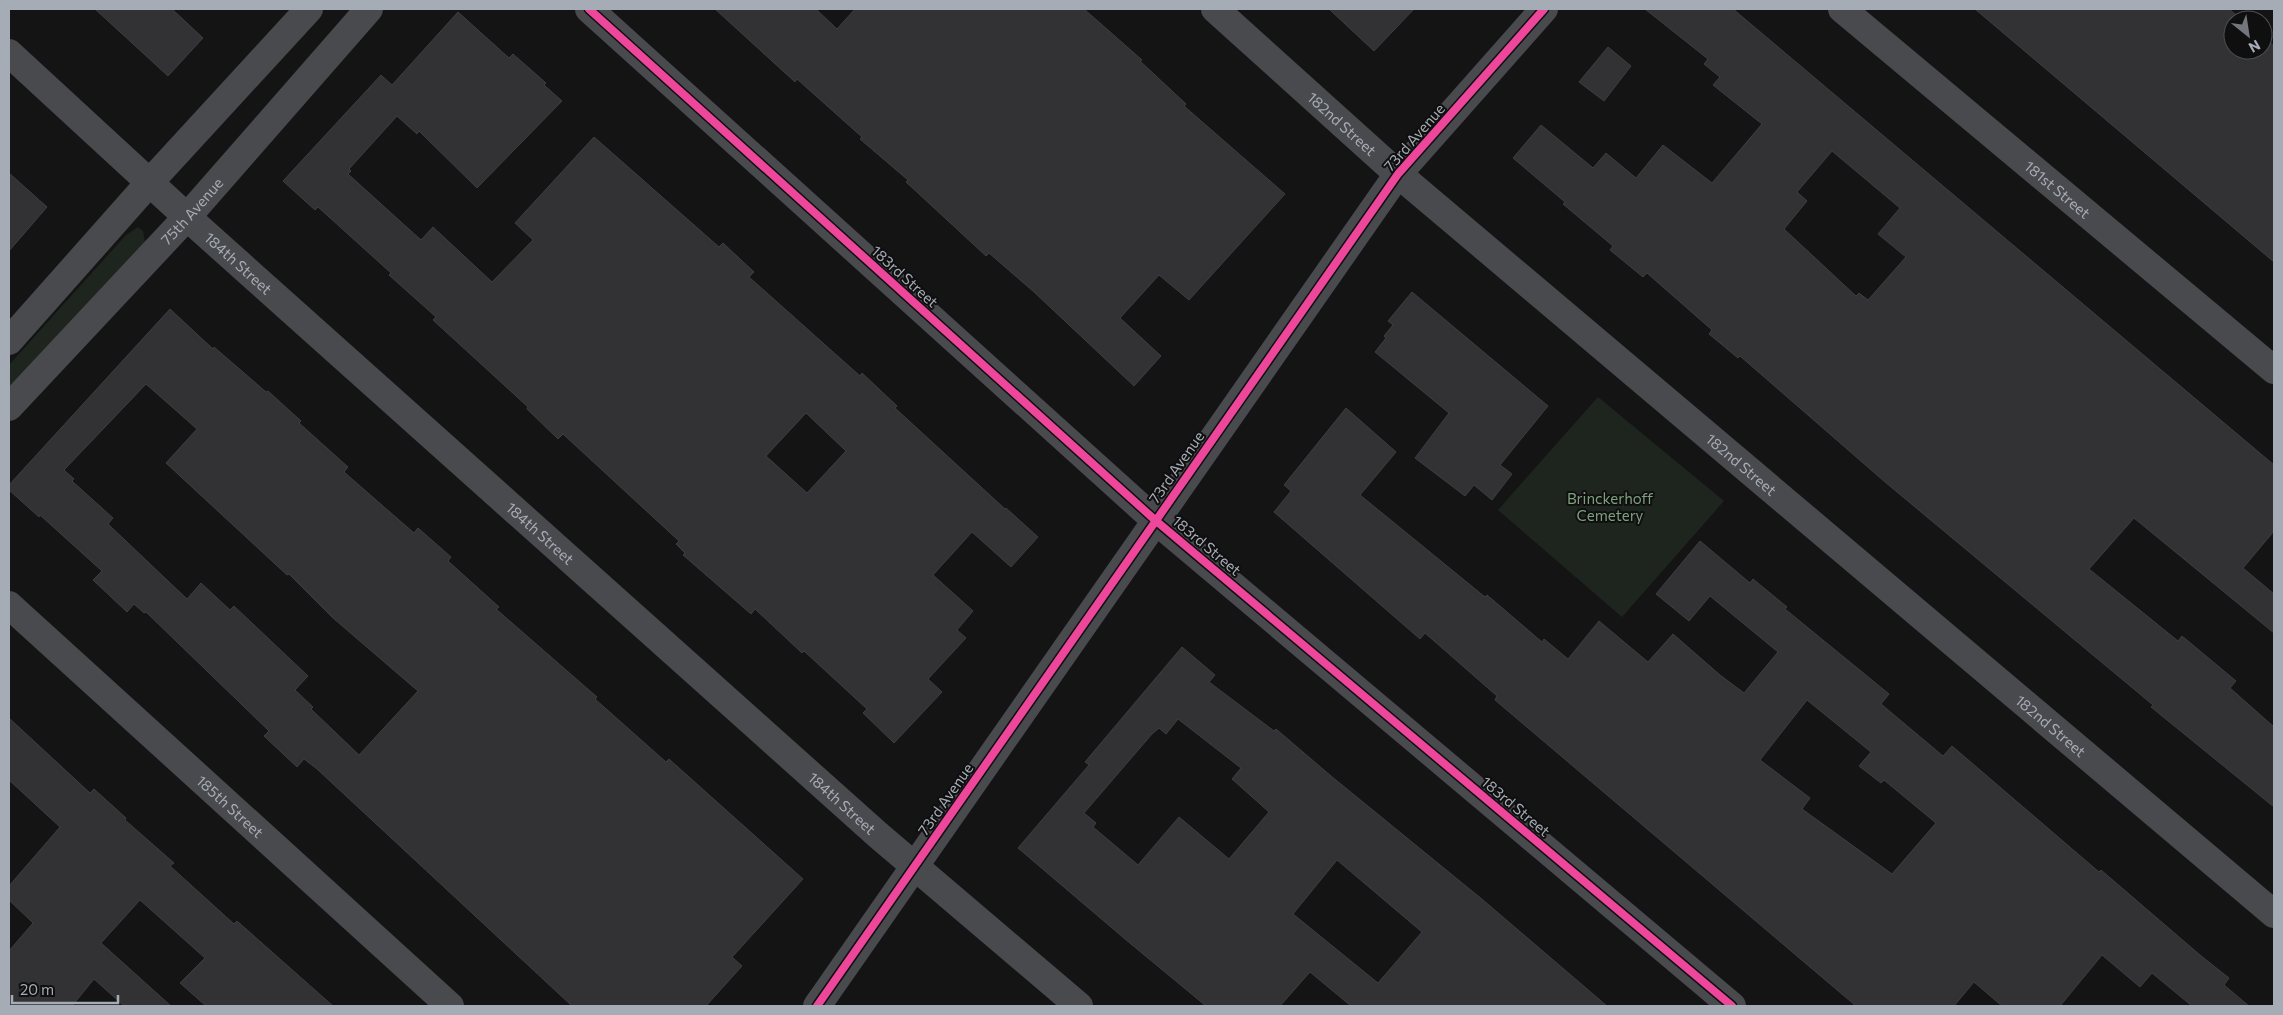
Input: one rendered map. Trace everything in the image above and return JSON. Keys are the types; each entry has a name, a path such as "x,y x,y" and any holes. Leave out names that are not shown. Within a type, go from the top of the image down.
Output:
{"street":[{"path":"9,341 150,182 308,9"},
{"name":"75th Avenue","path":"9,407 187,217 369,9"},
{"name":"183rd Street","path":"589,9 1155,520 1732,1006"},
{"name":"182nd Street","path":"1215,9 1398,174 2274,914"},
{"name":"73rd Avenue","path":"818,1006 1398,174 1544,9"},
{"name":"181st Street","path":"1842,9 2274,370"},
{"name":"184th Street","path":"9,53 187,217 914,868 1079,1006"},
{"name":"185th Street","path":"9,605 450,1006"}],"green space":[{"path":"138,227 143,231 145,242 9,392 9,365 125,236"},
{"name":"Brinckerhoff Cemetery","path":"1598,397 1724,501 1622,617 1498,510"}],"building":[{"path":"95,9 172,9 203,38 168,76"},
{"path":"715,9 816,9 837,29 855,9 1084,9 1142,60 1140,61 1186,104 1184,106 1285,194 1189,300 1159,275 1120,318 1161,356 1134,386 1034,292 989,253 986,256 906,182 908,180 860,139 862,137 797,79 795,82"},
{"path":"1329,9 1414,9 1374,51"},
{"path":"1645,9 1733,9 2274,465 2274,531 2243,568 2274,594 2274,633 2134,518 2089,569 2178,641 2182,636 2236,681 2230,688 2274,727 2274,807 2151,707 2153,705 1885,482 1740,356 1738,358 1709,334 1712,330 1647,273 1643,277 1610,250 1613,246 1563,204 1565,202 1513,158 1541,125 1593,168 1606,153 1636,178 1663,145 1712,183 1762,124 1713,85 1720,77 1704,64 1708,59","holes":["1832,151 1900,208 1878,234 1906,257 1868,300 1859,293 1856,296 1784,229 1807,201 1797,192"]},
{"path":"1975,9 2229,9 2230,10 2223,10 2223,60 2273,60 2274,46 2274,262"},
{"path":"458,12 509,58 513,54 546,83 544,85 562,101 477,188 419,131 417,134 397,116 349,169 351,171 348,174 421,240 433,227 492,282 533,240 515,223 594,137 719,247 723,243 754,272 749,277 860,376 862,373 897,406 895,408 1038,537 1011,567 972,532 933,575 973,611 957,630 966,638 928,679 942,692 894,743 863,713 867,709 804,651 802,653 755,609 751,614 683,555 685,553 676,544 679,541 563,434 558,439 527,409 528,407 433,320 436,317 389,275 391,273 318,207 315,210 283,181 381,75 392,85","holes":["806,413 846,451 807,493 766,456"]},
{"path":"1608,47 1631,66 1604,101 1579,82"},
{"path":"9,173 47,207 9,251"},
{"path":"1412,292 1548,406 1500,465 1512,474 1492,500 1474,485 1465,496 1415,458 1449,413 1375,352 1393,325 1388,321"},
{"path":"170,309 213,349 214,347 266,392 268,391 301,421 299,423 348,467 344,472 414,533 418,528 451,557 448,561 499,607 496,609 597,697 595,699 666,762 669,759 803,879 732,957 742,966 706,1006 572,1006 317,769 304,759 297,767 264,736 269,731 146,612 144,613 134,604 127,612 93,580 102,571 40,515 39,517 9,490 9,485","holes":["146,384 197,429 166,463 287,575 289,574 333,618 418,691 359,755 311,709 313,707 295,690 308,676 234,606 230,610 201,583 187,599 108,524 113,518 72,481 74,479 64,470"]},
{"path":"1346,408 1396,452 1360,495 1485,597 1487,595 1542,642 1544,639 1568,659 1599,621 1648,662 1673,634 1744,693 1778,652 1710,596 1689,621 1656,594 1700,541 1750,583 1753,579 1787,607 1785,609 1889,694 1881,704 1943,756 1952,746 2099,872 2101,870 2229,978 2224,985 2249,1006 2192,1006 2152,973 2140,987 2102,955 2060,1006 2002,1006 1974,982 1954,1006 1856,1006 1495,700 1497,696 1425,633 1420,639 1274,512 1291,491 1284,485","holes":["1807,700 1871,752 1859,766 1881,783 1884,780 1936,823 1892,874 1802,809 1810,798 1760,760"]},
{"path":"1182,647 1215,675 1209,682 1274,731 1276,729 1483,900 1607,1006 1351,1006 1310,972 1280,1006 1206,1006 1018,848 1089,765 1085,762","holes":["1178,719 1241,768 1232,779 1269,812 1229,859 1179,817 1138,865 1093,827 1096,823 1084,813 1152,734 1159,728 1166,734","1337,860 1422,932 1378,983 1293,914"]},
{"path":"9,718 90,793 94,789 126,818 125,820 174,863 170,866 234,924 237,921 333,1006 206,1006 180,983 205,958 140,900 101,943 171,1006 124,1006 94,979 72,1006 9,1006 9,951 33,923 9,900 9,886 60,827 9,780"}],"cycle path":[{"path":"589,9 1155,520 1732,1006"},
{"path":"817,1006 1398,174 1544,9"}]}
